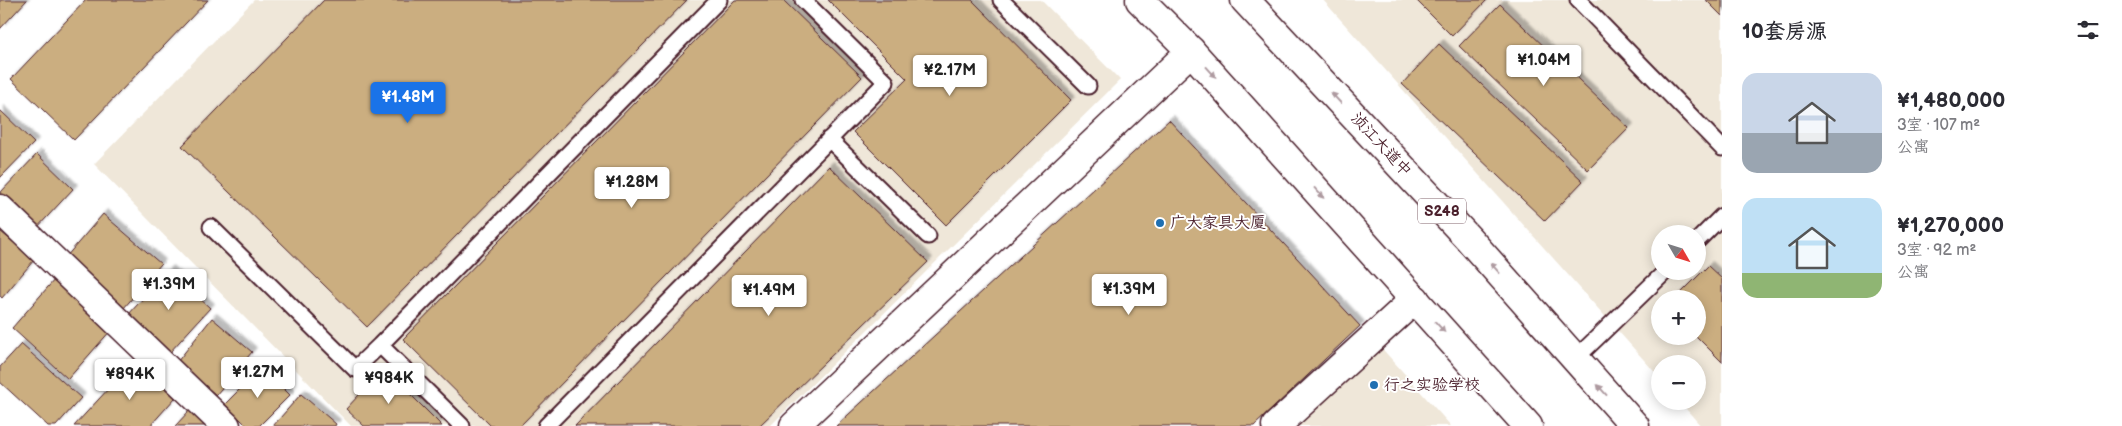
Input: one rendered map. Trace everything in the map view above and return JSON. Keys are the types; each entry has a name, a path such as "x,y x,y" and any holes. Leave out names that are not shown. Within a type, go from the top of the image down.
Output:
{"main road":[{"path":"1140,0 1191,51 1528,426"},
{"name":"浈江大道中","path":"1245,0 1468,238 1635,426"},
{"path":"794,426 1191,51"},
{"path":"0,209 226,426"},
{"path":"1276,426 1415,299"}],"lane":[{"path":"211,227 355,369 719,0"},
{"path":"546,426 886,82 803,0"},
{"path":"1000,0 1088,86"},
{"path":"1578,0 1722,148"},
{"path":"829,139 928,236"},
{"path":"1706,232 1722,216"},
{"path":"1575,359 1657,280"},
{"path":"380,344 462,426"}],"shaded area":[{"path":"254,0 1041,0 1120,80 770,426 351,426 94,164"},
{"path":"1323,0 1722,0 1722,426 1701,426 1687,410 1706,410 1706,355 1651,355 1651,368"},
{"name":"行之实验学校","path":"1378,344 1451,426 1289,426"}],"building":[{"path":"0,0 27,0 0,29"},
{"path":"86,0 208,0 74,140 11,79"},
{"path":"324,0 687,0 367,327 182,146"},
{"path":"735,0 783,0 862,77 520,426 491,426 403,339"},
{"path":"828,0 972,0 1071,100 946,225 853,132 907,79"},
{"path":"1416,0 1487,0 1452,36"},
{"path":"1706,0 1722,0 1722,16"},
{"path":"1500,4 1629,128 1588,170 1459,46"},
{"path":"1439,44 1583,181 1545,221 1402,84"},
{"path":"0,110 34,143 0,178"},
{"name":"广大家具大厦","path":"1169,120 1360,326 1254,426 836,426"},
{"path":"37,154 73,189 35,230 0,196 0,193"},
{"path":"829,166 928,262 759,426 575,426"},
{"path":"103,214 161,264 124,308 65,258"},
{"path":"0,231 34,260 2,298 0,296"},
{"path":"1708,266 1722,279 1722,362 1705,345 1706,290 1684,290 1694,280 1706,280 1706,268"},
{"path":"169,270 210,308 170,352 128,315"},
{"path":"55,279 112,329 68,379 12,328"},
{"path":"212,318 252,352 216,395 177,362"},
{"path":"21,344 81,398 56,426 48,426 0,382 0,367"},
{"path":"135,360 175,398 150,426 74,426"},
{"path":"262,367 290,395 259,426 247,426 225,404"},
{"path":"384,368 442,426 364,426 346,409"},
{"path":"301,394 336,424 335,426 273,426"},
{"path":"190,410 206,426 175,426"}],"place":[{"name":"广大家具大厦","path":"1160,223"},
{"name":"行之实验学校","path":"1374,385"}]}
